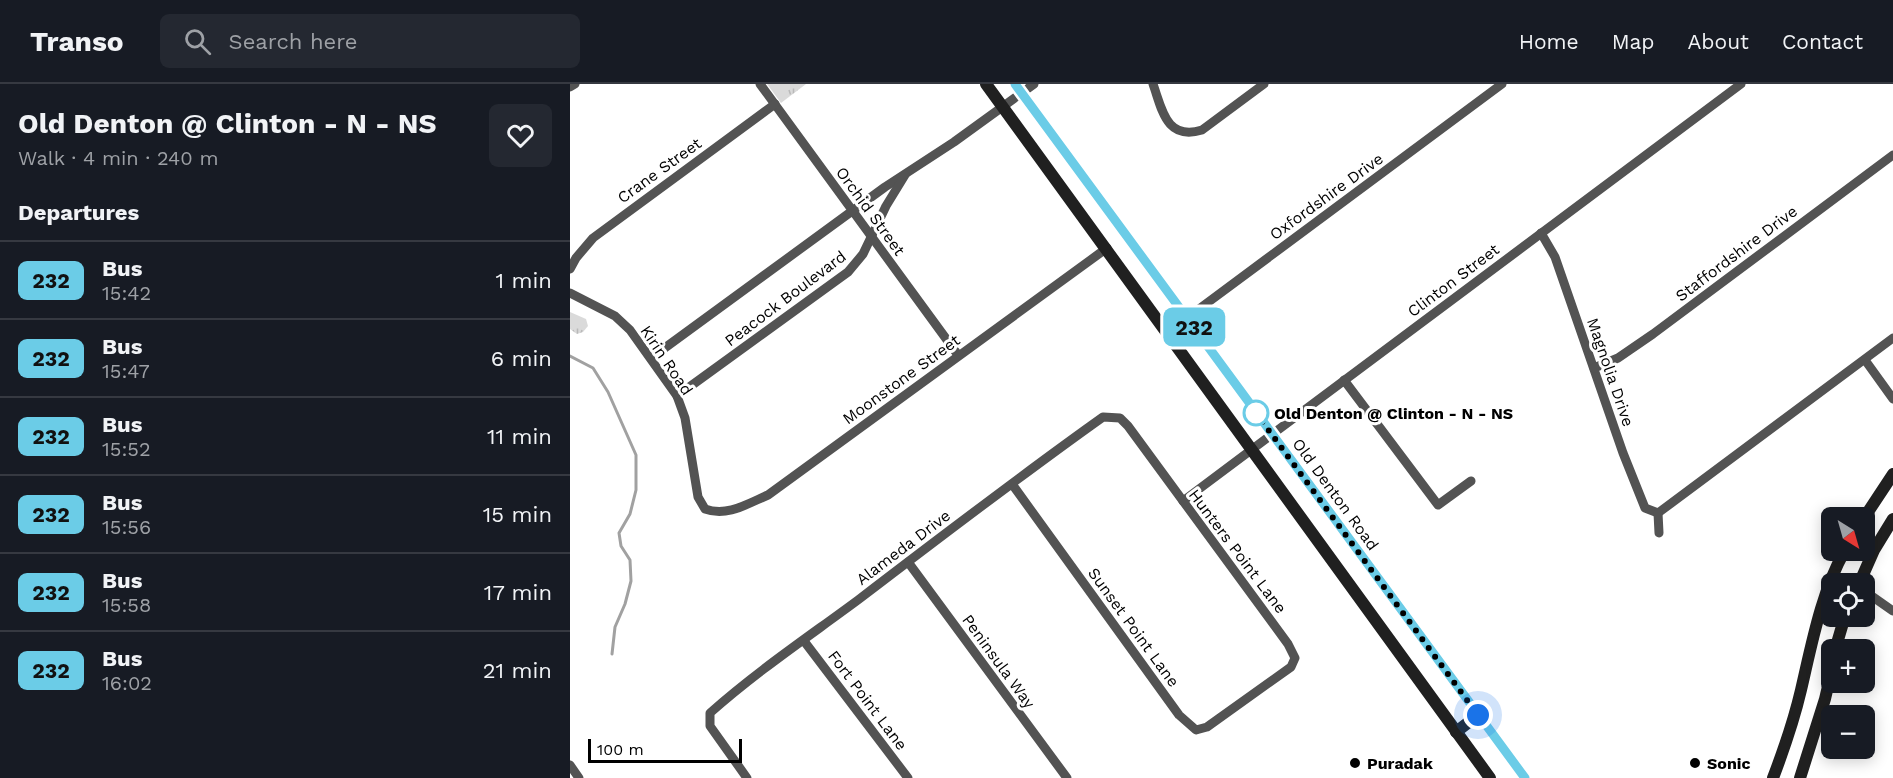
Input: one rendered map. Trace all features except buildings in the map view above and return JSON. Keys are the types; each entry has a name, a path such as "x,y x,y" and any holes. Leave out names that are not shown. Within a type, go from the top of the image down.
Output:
{"main road":[{"path":"986,84 1490,778"},
{"name":"Old Denton Road","path":"1019,88 1526,778"},
{"path":"1871,507 1893,474"},
{"path":"1864,573 1874,550 1893,519"},
{"path":"1773,778 1786,744 1810,644 1821,617"},
{"path":"1800,778 1826,693"},
{"path":"1456,732 1478,715"}],"street":[{"path":"570,87 575,84"},
{"name":"Orchid Street","path":"760,84 958,355"},
{"name":"Peacock Boulevard","path":"651,358 852,211 1004,107 1019,88 1034,84"},
{"path":"1153,84 1161,111 1168,123 1179,131 1191,133 1202,130 1264,84"},
{"name":"Oxfordshire Drive","path":"1168,332 1502,84"},
{"name":"Clinton Street","path":"1183,501 1741,84"},
{"name":"Crane Street","path":"570,269 593,238 774,104"},
{"name":"Staffordshire Drive","path":"1594,368 1618,358 1653,334 1893,154"},
{"name":"Peacock Boulevard","path":"677,396 848,272 863,254 886,206 907,173"},
{"name":"Magnolia Drive","path":"1541,233 1555,257 1623,453 1645,508 1658,513"},
{"name":"Moonstone Street","path":"705,509 725,512 768,495 1107,249"},
{"name":"Kirin Road","path":"570,294 615,316 630,330 677,396 685,418 698,497 705,509"},
{"path":"1659,533 1658,513 1893,338"},
{"path":"1865,360 1893,399"},
{"path":"1344,380 1438,505 1471,481"},
{"name":"Alameda Drive","path":"747,778 710,726 710,713 739,687 1103,417 1120,417"},
{"name":"Hunters Point Lane","path":"1120,417 1288,644 1295,658 1291,667 1253,696"},
{"name":"Sunset Point Lane","path":"1012,484 1187,724 1196,730 1207,727 1253,696"},
{"name":"Peninsula Way","path":"908,562 1067,778"},
{"path":"1875,598 1893,611"},
{"name":"Fort Point Lane","path":"804,641 908,778"},
{"path":"570,765 579,778"}],"green space":[{"path":"767,84 806,84 781,103"},
{"path":"570,312 586,319 588,326 583,332 577,334 570,329"}],"waterway":[{"path":"570,356 593,368 608,392 636,455 636,490 630,514 619,533 621,546 630,560 631,581 625,604 615,627 612,654"}],"bus line":[{"name":"232","path":"1015,84 1525,778"}],"place":[{"name":"Old Denton @ Clinton - N - NS","path":"1256,413"},
{"name":"Puradak","path":"1355,763"},
{"name":"Sonic","path":"1695,763"}],"route":[{"path":"1256,413 1478,715"}]}
